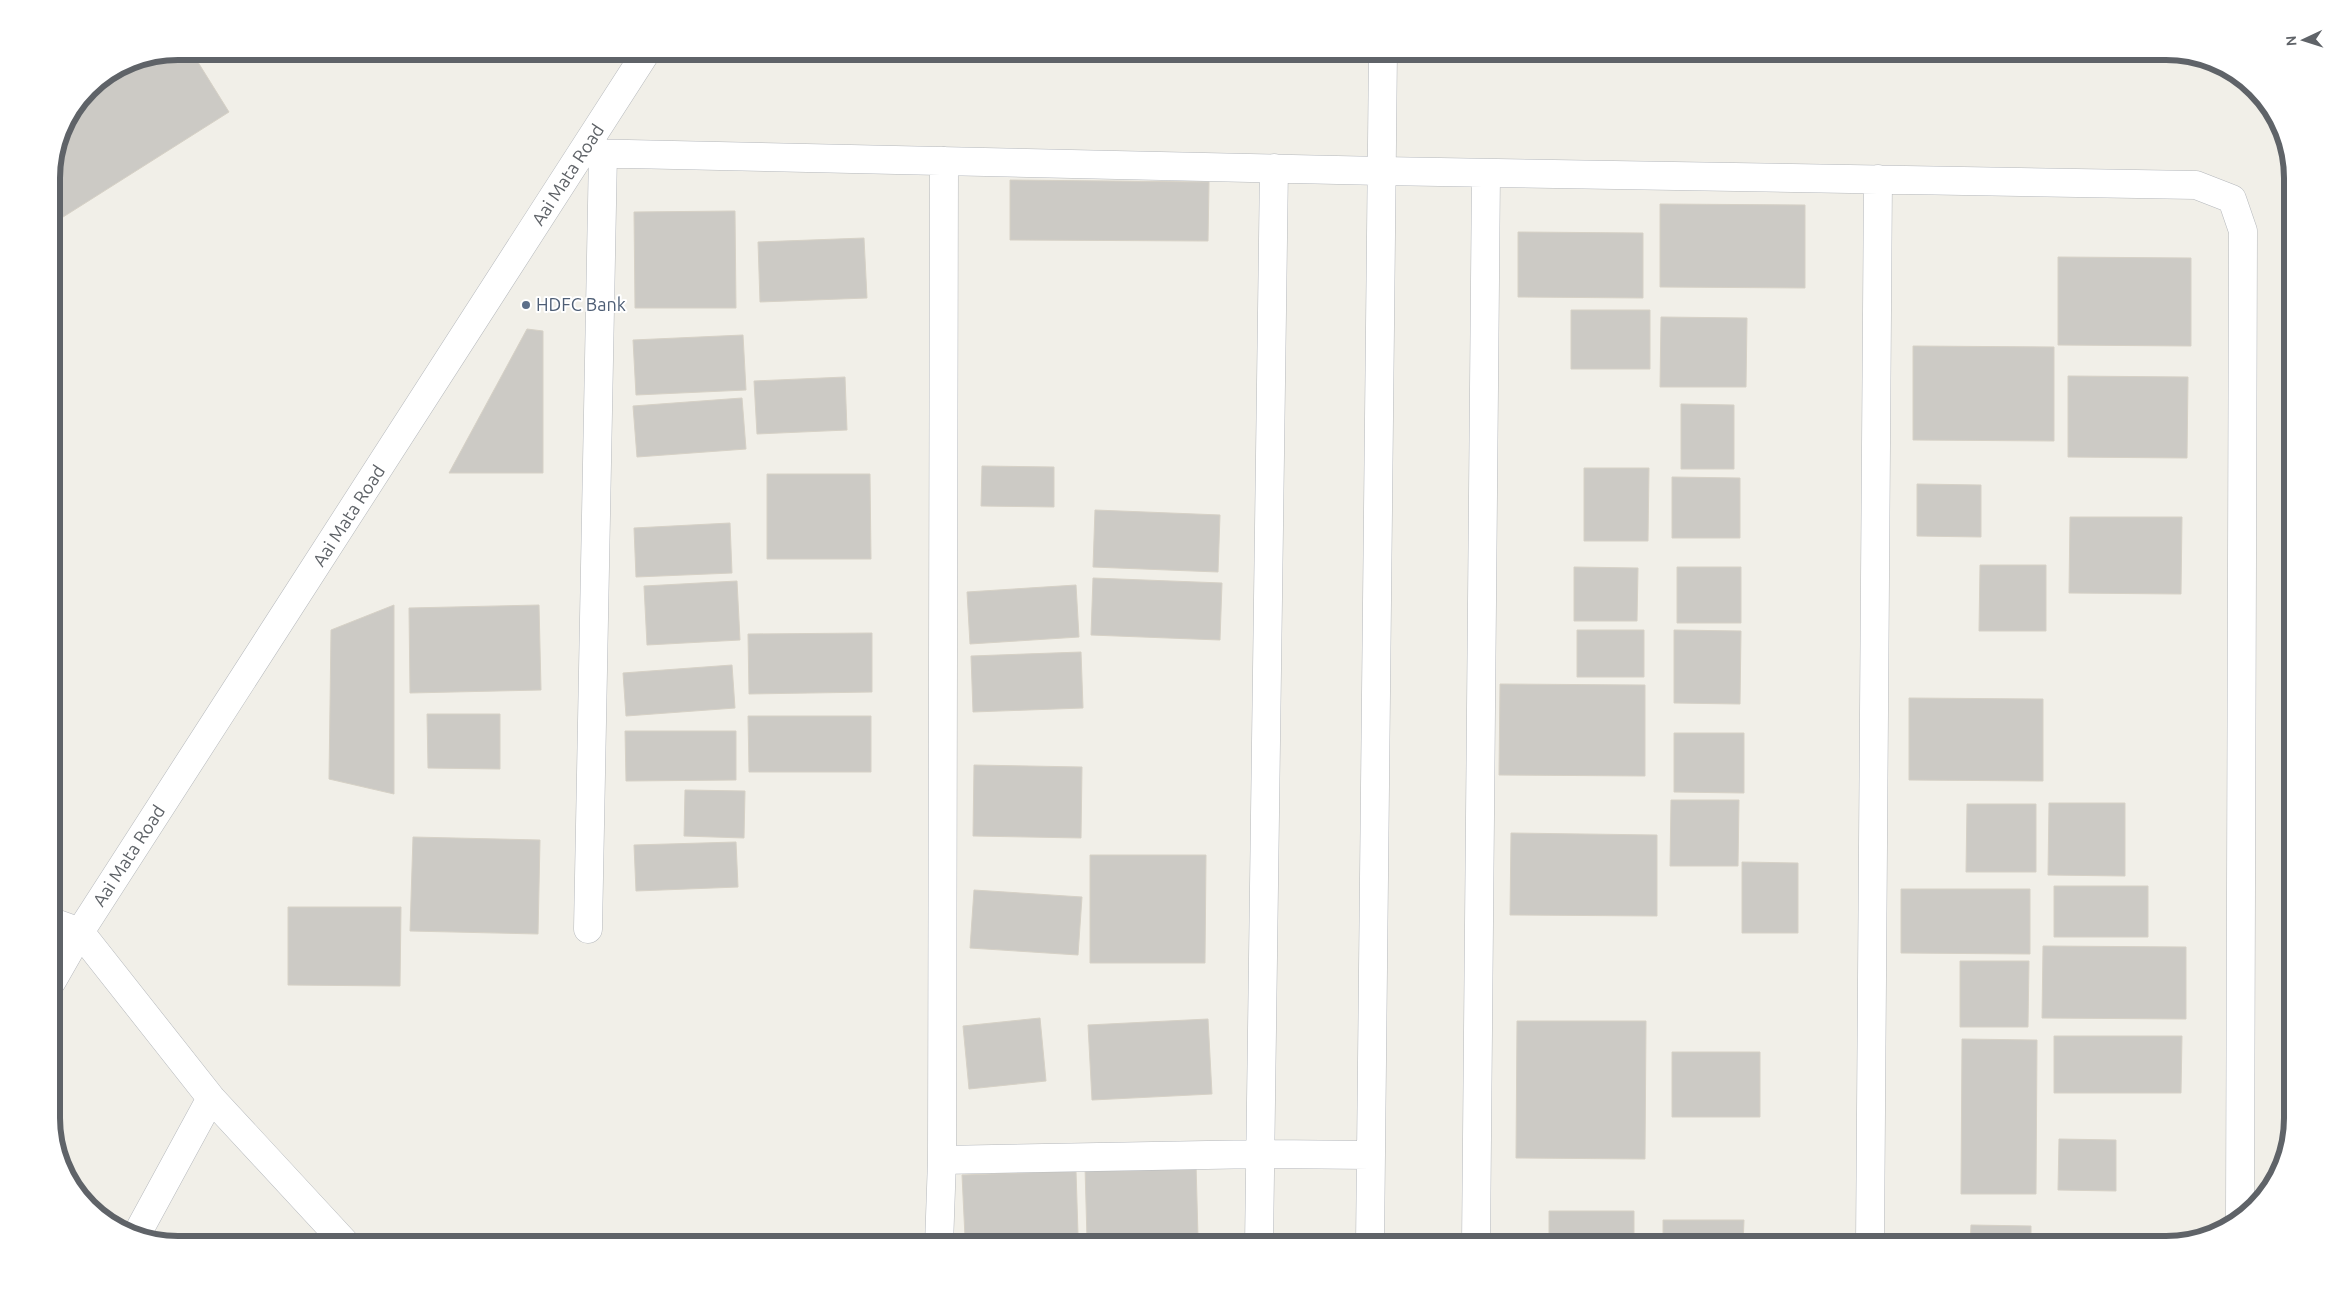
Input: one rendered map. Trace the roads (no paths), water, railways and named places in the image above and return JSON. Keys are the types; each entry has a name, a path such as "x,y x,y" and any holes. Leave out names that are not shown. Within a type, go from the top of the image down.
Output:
{"street":[{"name":"Aai Mata Road","path":"60,966 80,932 593,153 642,60"},
{"path":"1370,1236 1383,60"},
{"path":"588,929 593,153 1382,171 2196,184 2232,199 2244,230 2240,1210"},
{"path":"939,1236 942,1160 944,161"},
{"path":"1259,1236 1274,168"},
{"path":"1476,1236 1486,172"},
{"path":"1870,1236 1878,179"},
{"path":"60,925 80,932 211,1098 339,1236"},
{"path":"140,1229 211,1098"},
{"path":"942,1160 1260,1154 1370,1155"}],"place":[{"name":"HDFC Bank","path":"526,305"}]}
